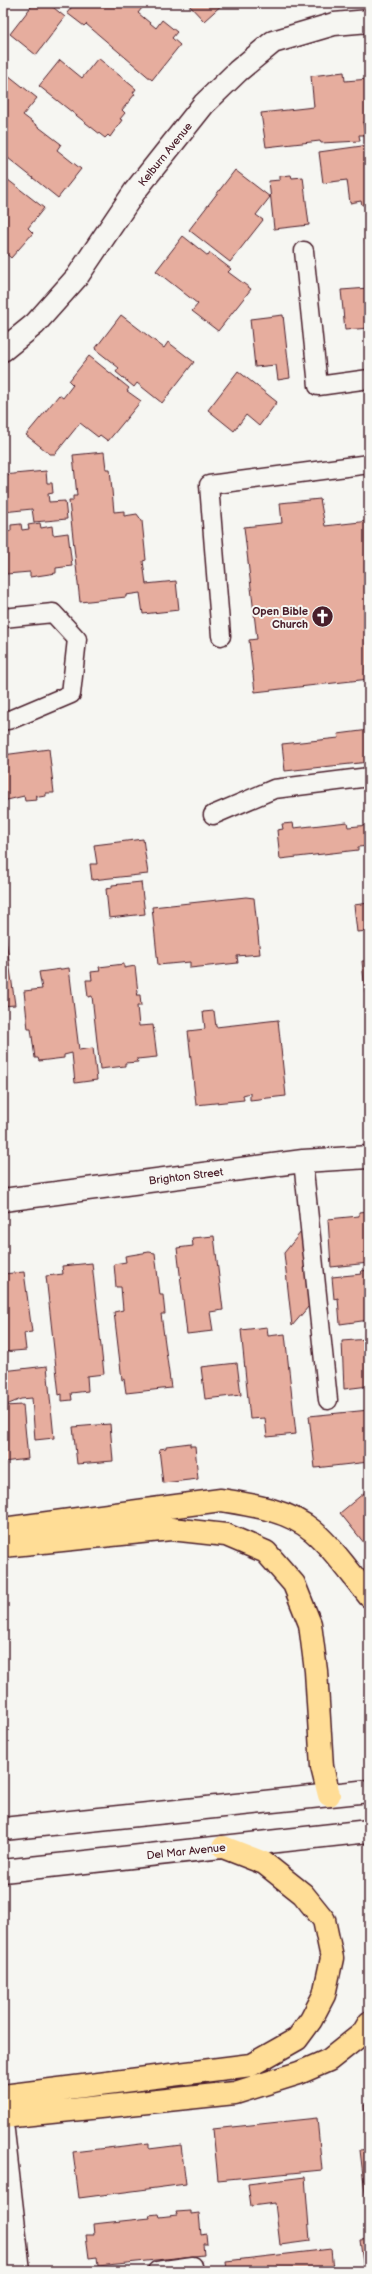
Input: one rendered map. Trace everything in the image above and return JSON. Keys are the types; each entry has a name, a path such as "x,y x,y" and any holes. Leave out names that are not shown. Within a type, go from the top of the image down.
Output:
{"highway":[{"path":"3,1529 221,1500 254,1505 290,1517 312,1531 369,1596"},
{"path":"3,1546 171,1529 226,1535 266,1552 294,1584 310,1624 316,1671 322,1767 329,1795"},
{"path":"3,2096 251,2065 297,2039 311,2020 324,1995 332,1958 324,1920 303,1894 264,1863 223,1847"},
{"path":"3,2117 235,2093 299,2073 329,2060 363,2033 369,2023"}],"street":[{"name":"Kelburn Avenue","path":"3,350 35,324 77,277 135,191 204,104 238,71 273,42 334,24 369,21"},
{"name":"Brighton Street","path":"3,1200 303,1161 369,1156"},
{"path":"3,1829 369,1791"},
{"name":"Del Mar Avenue","path":"3,1871 369,1831"},
{"path":"3,2131 19,2271"}],"lane":[{"path":"304,251 318,386 369,379"},
{"path":"221,636 209,485 369,464"},
{"path":"3,618 53,613 77,639 71,694 12,719 3,721"},
{"path":"213,815 274,789 369,777"},
{"path":"303,1161 328,1400"},
{"path":"157,2271 193,2266"}],"building":[{"path":"34,3 48,3 65,17 36,55 10,34"},
{"path":"75,3 136,3 142,8 138,13 156,28 162,20 177,32 172,38 180,45 152,80 86,24 84,26 67,13"},
{"path":"187,3 224,3 204,21"},
{"path":"98,58 136,89 133,93 135,94 122,110 125,113 120,119 122,120 110,137 108,135 105,138 39,86 60,60 82,78"},
{"path":"344,72 345,81 369,79 369,122 363,123 365,135 359,135 360,141 321,143 320,141 266,147 261,113 314,107 311,76"},
{"path":"8,75 37,98 23,115 61,144 57,150 81,169 58,198 3,154 3,81"},
{"path":"369,145 369,204 362,205 361,201 350,203 347,180 323,183 319,152"},
{"path":"235,170 270,197 256,215 263,220 230,262 189,230"},
{"path":"291,175 292,178 303,177 309,225 274,229 269,181 280,180 280,176"},
{"path":"3,176 44,208 28,228 33,233 11,258 3,251"},
{"path":"183,236 208,256 210,253 231,269 228,272 251,289 218,331 192,311 198,304 156,271"},
{"path":"365,240 369,240 369,259 367,260"},
{"path":"369,288 369,328 345,330 341,290"},
{"path":"121,315 164,348 168,342 194,362 162,403 137,383 134,387 116,372 119,368 95,349"},
{"path":"283,315 290,378 278,380 276,365 255,367 250,319"},
{"path":"89,356 129,388 127,391 141,401 108,441 100,435 98,437 80,423 55,454 50,454 26,435 59,395 63,398 73,385 69,381"},
{"path":"238,371 277,402 259,426 246,415 234,431 208,410"},
{"path":"104,452 106,469 110,469 114,512 124,511 124,516 137,514 142,521 146,560 143,561 146,584 176,581 179,610 143,614 140,593 126,595 126,597 80,602 69,501 73,501 73,496 77,496 73,455"},
{"path":"46,471 47,483 52,483 53,493 48,494 49,502 65,501 67,519 34,522 32,509 3,512 3,475"},
{"path":"320,499 325,526 369,521 369,679 255,692 249,640 257,639 244,527 282,523 280,503"},
{"path":"40,523 41,528 52,526 53,535 68,533 72,566 56,568 56,573 30,577 30,572 6,574 3,532 11,531 11,525 21,524 22,530 29,529 28,525"},
{"path":"369,730 369,762 285,771 282,744 339,738 338,734"},
{"path":"49,749 54,793 46,793 46,796 39,797 36,795 37,800 25,801 24,796 3,801 3,755"},
{"path":"347,822 348,827 369,825 369,846 358,847 358,850 280,859 277,830 283,829 282,824 293,823 294,828"},
{"path":"143,839 148,874 92,880 90,864 97,864 94,845"},
{"path":"141,882 145,914 109,918 106,889 112,888 112,885"},
{"path":"246,897 254,898 260,954 237,956 238,963 190,968 190,962 158,965 152,907"},
{"path":"369,903 369,931 357,932 354,905"},
{"path":"3,917 15,1005 3,1006"},
{"path":"362,961 369,961 369,992 365,992"},
{"path":"124,964 124,968 135,966 138,993 136,995 140,995 141,1006 137,1006 139,1026 153,1025 157,1057 137,1059 138,1062 125,1063 125,1066 100,1069 92,996 88,997 86,980 92,980 91,972 100,971 99,967"},
{"path":"69,968 79,1050 93,1048 97,1080 75,1083 72,1053 64,1055 64,1058 39,1061 38,1058 35,1058 31,1029 28,1029 24,991 42,989 39,972"},
{"path":"214,1011 216,1027 278,1020 286,1096 250,1100 250,1093 243,1095 244,1100 196,1105 188,1031 205,1029 203,1012"},
{"path":"369,1211 369,1263 331,1267 328,1219 359,1216 359,1212"},
{"path":"305,1227 314,1300 292,1326 284,1253"},
{"path":"214,1236 223,1310 210,1312 213,1331 187,1334 177,1248 193,1246 192,1238"},
{"path":"149,1252 155,1253 160,1295 163,1295 165,1314 161,1314 171,1388 126,1393 124,1379 122,1380 114,1312 123,1310 121,1287 116,1287 114,1264 126,1262 125,1256"},
{"path":"92,1263 104,1374 87,1376 88,1391 71,1393 72,1400 62,1401 62,1394 59,1395 46,1276 63,1274 62,1266"},
{"path":"369,1270 369,1320 340,1324 338,1298 334,1299 332,1277 362,1274 361,1271"},
{"path":"24,1272 32,1332 24,1333 26,1350 3,1352 3,1274"},
{"path":"267,1327 268,1336 285,1334 296,1434 267,1437 265,1418 250,1419 241,1330"},
{"path":"369,1339 369,1386 344,1389 342,1341"},
{"path":"237,1363 241,1395 205,1399 201,1367"},
{"path":"47,1366 54,1438 35,1440 32,1398 21,1399 4,1406 23,1405 28,1459 3,1462 3,1371"},
{"path":"369,1410 369,1462 315,1468 309,1416"},
{"path":"110,1424 113,1461 77,1464 73,1427"},
{"path":"190,1443 190,1446 195,1446 198,1479 163,1483 159,1449 166,1448 166,1446"},
{"path":"365,1492 369,1497 369,1549 340,1513"},
{"path":"364,2105 369,2105 369,2149"},
{"path":"317,2118 322,2170 218,2180 213,2129"},
{"path":"149,2143 149,2149 181,2145 186,2184 79,2198 73,2152"},
{"path":"369,2149 369,2201 366,2201 360,2150"},
{"path":"305,2177 310,2241 280,2245 275,2203 251,2206 248,2184"},
{"path":"191,2211 191,2214 199,2213 201,2235 206,2234 207,2244 203,2244 204,2255 98,2266 97,2257 89,2258 86,2235 94,2235 93,2224 150,2218 149,2215 158,2214 159,2217 177,2215 176,2212"},
{"path":"369,2239 369,2271 364,2271 360,2240"},
{"path":"331,2249 333,2271 227,2271 226,2261"}],"place":[{"name":"Open Bible Church","path":"323,617"}]}
